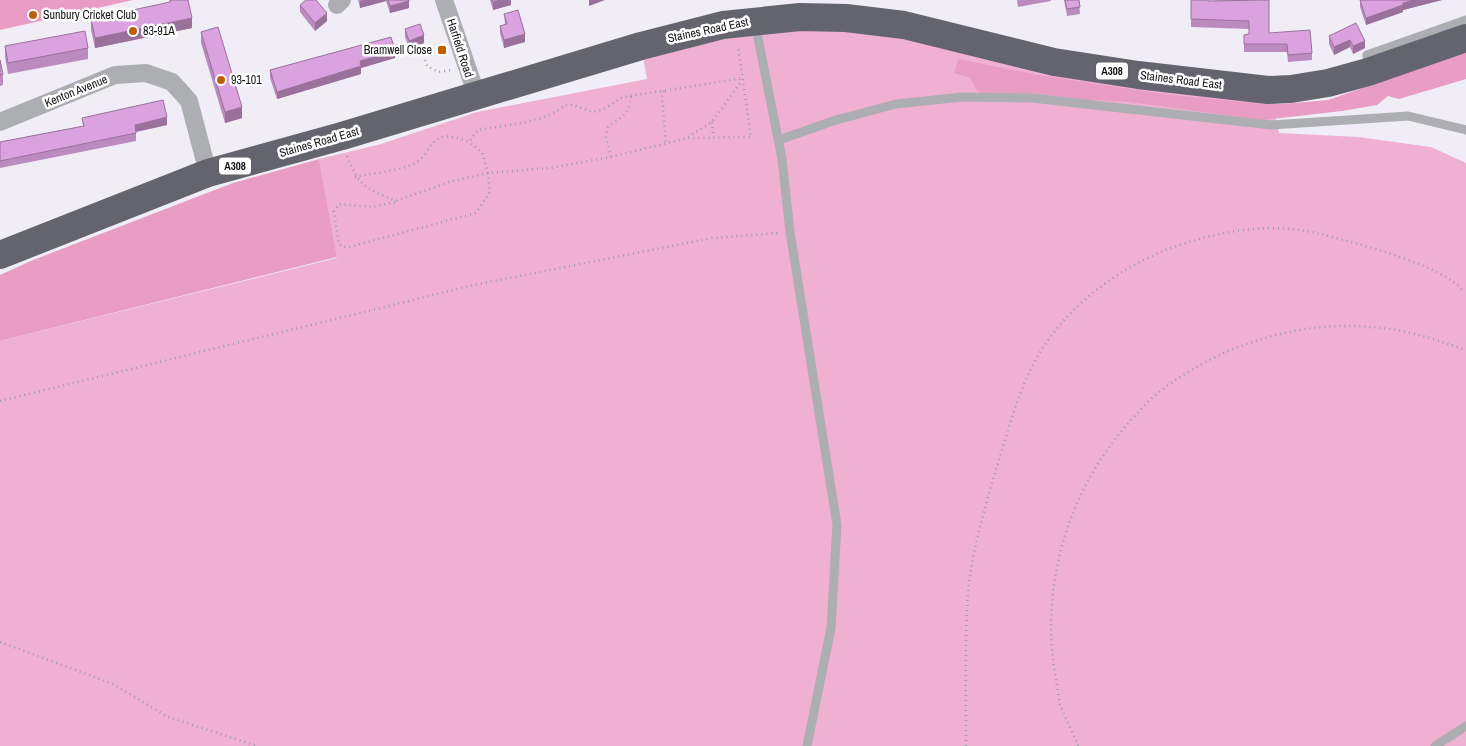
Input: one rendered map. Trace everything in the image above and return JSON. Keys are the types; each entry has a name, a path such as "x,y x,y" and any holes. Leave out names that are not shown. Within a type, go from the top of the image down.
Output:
{"highway":[{"name":"Staines Road East","path":"0,255 208,174 691,32 755,21 800,17 846,18 904,25 1054,62 1138,75 1268,90 1291,89 1328,83 1368,72 1466,38"}],"street":[{"name":"Harfield Road","path":"444,0 465,67 477,96"},
{"name":"Kenton Avenue","path":"0,122 115,75 146,72 172,82 190,101 208,174"}],"lane":[{"path":"1368,72 1367,55 1466,20"},
{"path":"755,21 762,67 779,140 790,232 837,525 831,628 807,746"},
{"path":"779,140 836,120 896,104 962,97 1032,98 1271,125 1408,116 1466,130"},
{"path":"1435,746 1466,726"}],"path":[{"path":"355,177 410,166 420,159 439,137 455,136 469,142 482,152 488,172 490,192 476,213 342,247 339,244 334,211 339,204 372,207 396,201 449,182 488,172 550,168 611,158 687,138 751,137 738,46"},
{"path":"425,60 427,66 438,72 465,67"},
{"path":"469,142 478,130 541,118 557,113 565,105 573,105 592,112 602,110 623,97 744,78"},
{"path":"687,138 712,122 744,78"},
{"path":"664,91 662,96 666,144"},
{"path":"611,158 606,137 608,127 626,115 630,109 631,96"},
{"path":"712,122 713,137"},
{"path":"342,136 346,154 355,177 364,188 396,201"},
{"path":"966,746 967,606 982,516 1018,400 1031,367 1050,336 1103,284 1155,253 1212,234 1256,229 1301,229 1377,249 1448,278 1462,292"},
{"path":"0,400 474,285 712,238 790,232"},
{"path":"1078,746 1060,704 1051,648 1052,589 1064,535 1086,484 1115,437 1152,398 1197,367 1249,342 1308,329 1370,327 1429,337 1466,350"},
{"path":"0,642 113,684 168,717 257,746"}],"shaded area":[{"name":"Sunbury Cricket Club","path":"0,0 133,0 0,30"},
{"path":"800,17 1268,90 1279,133 1358,137 1431,147 1466,163 1466,746 0,746 0,341 337,258 319,159 381,144 477,112 647,79 641,46"},
{"path":"1466,52 1466,79 1399,99 1388,96 1377,105 1263,120 1129,102 994,95 978,92 970,78 954,73 958,59 1033,74 1172,95 1261,104 1282,104 1328,100"},
{"path":"319,159 337,257 0,341 0,275 33,260 233,183"}],"building":[{"path":"170,0 188,0 192,18 95,38 91,19 170,2"},
{"path":"306,0 316,0 327,13 315,23 300,5"},
{"path":"388,0 409,0 409,1 390,6"},
{"path":"1065,0 1079,0 1080,7 1067,9"},
{"path":"1191,0 1269,0 1269,33 1310,30 1312,53 1288,55 1287,44 1244,44 1244,35 1249,34 1249,21 1191,19"},
{"path":"1360,0 1414,0 1366,18"},
{"path":"518,10 525,34 504,40 500,26 507,24 504,14"},
{"path":"1356,23 1365,41 1353,46 1350,40 1334,47 1329,36"},
{"path":"420,24 424,35 409,41 405,29"},
{"name":"93-101","path":"218,27 242,107 225,112 201,32"},
{"path":"85,31 88,48 8,63 5,46"},
{"path":"391,37 395,51 360,61 361,66 277,92 270,70"},
{"path":"0,60 3,74 0,75"},
{"path":"163,100 167,117 135,125 136,133 0,161 0,142 84,126 82,118"}],"place":[{"name":"Sunbury Cricket Club","path":"33,15"},
{"name":"83-91A","path":"133,31"},
{"name":"Bramwell Close","path":"442,50"},
{"name":"93-101","path":"221,80"}]}
